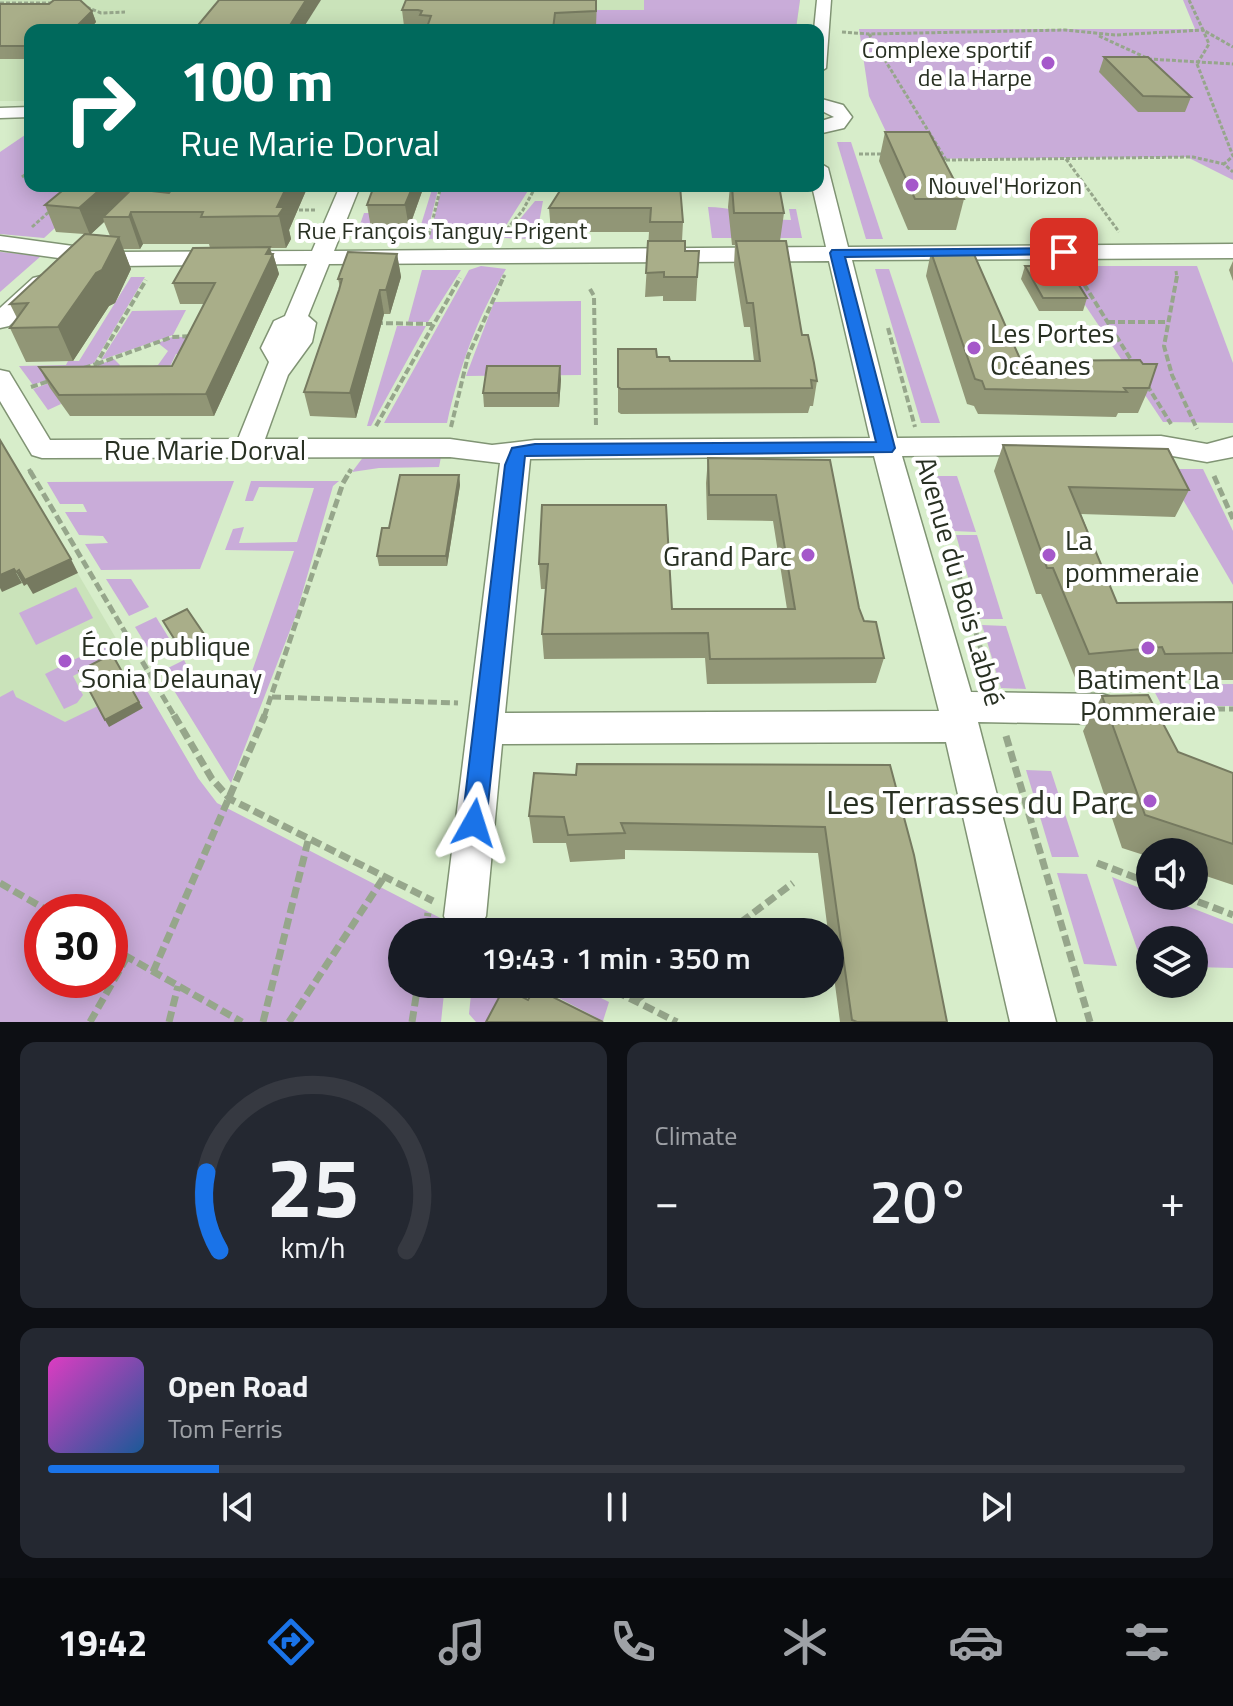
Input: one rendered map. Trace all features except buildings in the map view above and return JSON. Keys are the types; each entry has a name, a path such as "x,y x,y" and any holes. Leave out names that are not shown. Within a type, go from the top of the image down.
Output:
{"street":[{"path":"822,24 824,0"},
{"path":"824,105 837,109 843,117 838,124 824,127"},
{"path":"0,128 15,113"},
{"path":"248,449 281,361 298,348 305,328 304,323 295,320 348,192"},
{"name":"Avenue du Bois Labbé","path":"823,192 1033,1022"},
{"name":"Rue François Tanguy-Prigent","path":"6,244 59,250 72,255 157,258 1233,251"},
{"path":"0,321 72,255"},
{"name":"Rue Marie Dorval","path":"5,386 42,449 450,448 483,455 597,449 922,447 1167,436 1187,452 1209,439"},
{"path":"465,916 485,717 518,452"},
{"path":"485,717 958,717 998,708 1102,709"}],"path":[{"path":"1189,0 1209,44 1197,64"},
{"path":"0,3 69,3 91,7 101,13 125,12"},
{"path":"836,31 869,34 1065,30 1094,34 1203,30 1233,47"},
{"path":"869,34 946,160"},
{"path":"1094,34 1149,59 1233,64"},
{"path":"1143,65 1149,59"},
{"path":"1197,64 1233,156 1224,164"},
{"path":"859,154 885,154"},
{"path":"936,157 946,160 1193,157 1224,164 1233,172"},
{"path":"1065,159 1134,251"},
{"path":"163,192 159,199 175,192"},
{"path":"427,241 439,192"},
{"path":"499,238 518,217 533,192"},
{"path":"6,244 59,202"},
{"path":"279,210 340,210"},
{"path":"1171,251 1178,283 1167,322 1164,350 1209,439 1211,470 1233,519"},
{"path":"1064,252 1108,322 1167,436"},
{"path":"96,364 157,258"},
{"path":"153,972 272,697 303,612 343,483 465,270"},
{"path":"450,448 454,409 468,356 490,303 508,271"},
{"path":"590,289 594,296 597,449"},
{"path":"1108,322 1167,322"},
{"path":"370,323 432,324"},
{"name":"Avenue du Bois Labbé","path":"886,323 1090,1022"},
{"path":"82,369 172,337 200,336"},
{"path":"5,386 53,379"},
{"path":"24,460 212,779 230,799 465,916"},
{"path":"272,697 485,717"},
{"path":"1102,709 1233,709"},
{"path":"263,1022 308,840"},
{"path":"1097,863 1136,878"},
{"path":"289,1022 384,877"},
{"path":"0,883 24,897"},
{"path":"747,918 793,883"},
{"path":"1208,906 1233,915"},
{"path":"128,958 242,1022"},
{"path":"169,1022 178,986"},
{"path":"90,1022 104,998"},
{"path":"412,1022 416,998"},
{"path":"629,998 677,1022"},
{"path":"635,1001 639,998"}],"shaded area":[{"path":"0,0 800,0 797,24 24,24 24,101 0,101"},
{"path":"644,0 800,0 797,24 596,24 596,10 644,10"},
{"name":"Complexe sportif de la Harpe","path":"1183,0 1233,0 1233,180 1187,157 899,159 869,96 859,29 1195,29"},
{"path":"24,136 24,192 92,192 44,238 0,234 0,152"},
{"path":"837,142 851,142 883,239 866,239"},
{"path":"431,192 438,192 426,238 355,239 364,213 377,213 372,228 420,228"},
{"path":"441,192 527,192 507,224 491,239 429,239"},
{"path":"535,201 543,201 536,239 504,238"},
{"path":"708,207 791,220 789,209 796,209 802,238 712,238"},
{"path":"1,252 41,256 0,292"},
{"path":"481,266 506,269 470,344 447,423 384,423 469,270"},
{"path":"1059,266 1197,266 1233,363 1233,423 1163,422"},
{"path":"875,269 889,269 940,423 921,423"},
{"path":"422,270 461,270 428,322 408,322"},
{"path":"131,277 145,277 94,363 33,385 19,366 66,365 68,361 79,361"},
{"path":"581,301 581,375 466,376 494,302"},
{"path":"186,310 173,335 101,360 132,311"},
{"path":"397,326 426,326 371,426 367,426"},
{"path":"172,337 206,337 198,354 176,354 165,377 52,387 61,404 48,410 33,389 114,359 120,365 116,373 158,365 168,351 158,343"},
{"name":"École publique Sonia Delaunay","path":"0,441 198,778 0,843"},
{"path":"364,456 441,457 439,467 379,468 352,472"},
{"path":"1165,469 1203,469 1233,531 1233,585"},
{"path":"937,476 957,476 976,532 953,531"},
{"path":"234,481 200,569 101,570 85,544 108,543 103,536 79,535 65,512 87,512 83,504 60,504 47,482"},
{"path":"251,481 339,481 333,486 296,615 231,783 162,671 184,660 196,683 248,683 294,551 225,550 233,529 244,527 239,543 297,542 314,488 259,487 253,501 245,501"},
{"path":"956,535 977,535 1003,619 980,619"},
{"path":"106,579 131,579 149,607 129,616"},
{"path":"76,587 93,618 36,645 19,613"},
{"path":"156,617 172,643 151,653 135,627"},
{"path":"982,625 1006,626 1026,689 1001,688"},
{"path":"116,639 123,650 73,676 83,695 77,703 64,709 45,674"},
{"path":"142,682 198,778 217,803 440,918 388,918 388,998 444,998 441,1022 0,1022 0,697 13,690 16,697 65,722 98,706 143,709 132,687"},
{"path":"1233,684 1233,706 1162,706 1151,685"},
{"path":"1026,770 1051,771 1079,857 1052,857"},
{"path":"1057,873 1087,874 1117,966 1084,964"},
{"path":"1112,877 1136,886 1136,910 1197,910 1233,924 1233,968 1208,967 1208,926 1136,926 1136,946"},
{"path":"471,998 501,998 489,1022 476,1022 469,1014"},
{"path":"559,998 601,998 609,1002 603,1021"}],"place":[{"name":"Complexe sportif de la Harpe","path":"1048,63"},
{"name":"Nouvel'Horizon","path":"912,185"},
{"name":"Les Portes Océanes","path":"974,348"},
{"name":"Grand Parc","path":"808,555"},
{"name":"La pommeraie","path":"1049,555"},
{"name":"Batiment La Pommeraie","path":"1148,648"},
{"name":"École publique Sonia Delaunay","path":"65,661"},
{"name":"Les Terrasses du Parc","path":"1150,801"}],"route":[{"path":"474,823 514,465 518,452 535,449 886,448 837,253 1064,252"}]}
